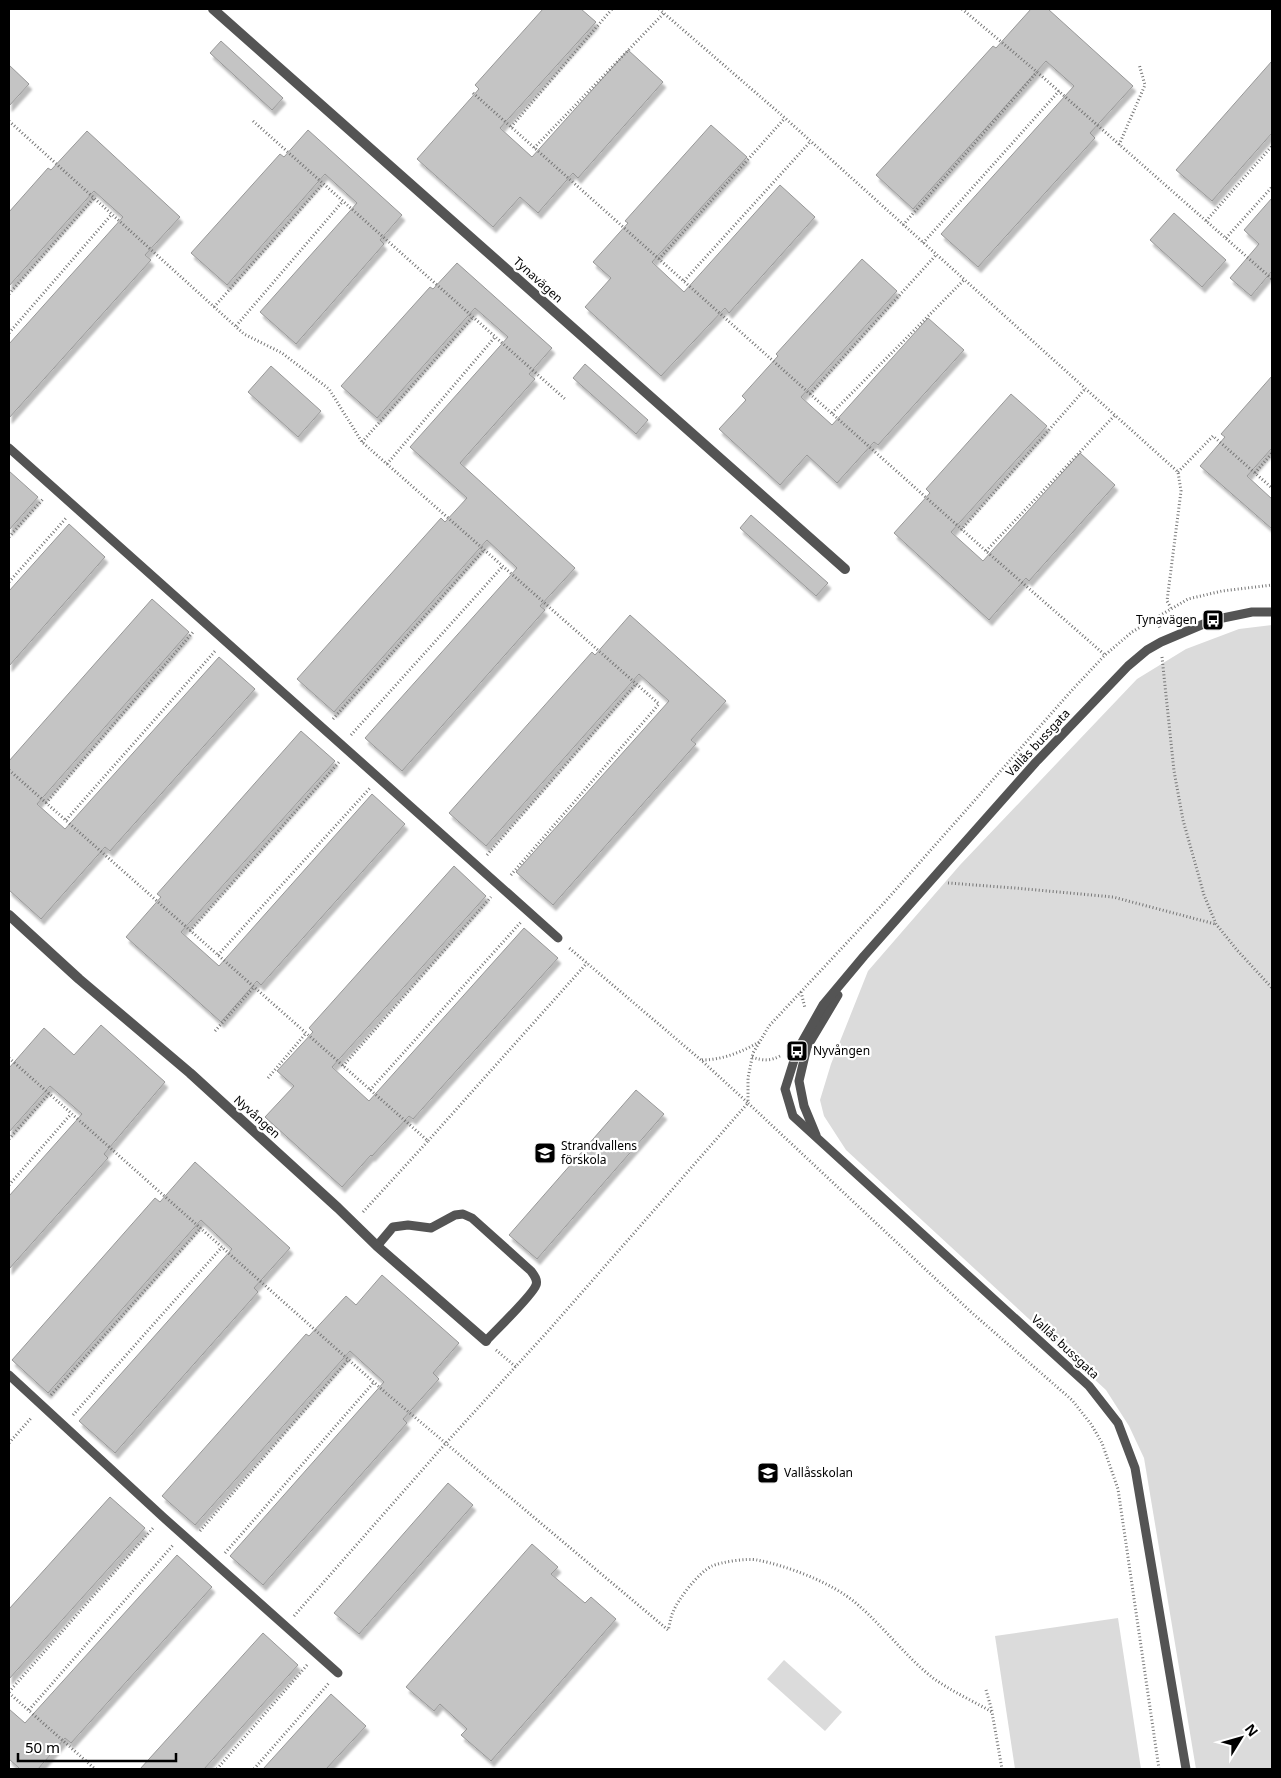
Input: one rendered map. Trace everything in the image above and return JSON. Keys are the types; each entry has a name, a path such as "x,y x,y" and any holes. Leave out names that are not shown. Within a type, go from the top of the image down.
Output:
{"street":[{"name":"Tynavägen","path":"213,9 845,569"},
{"name":"Nyvången","path":"9,915 79,979 190,1073 377,1246 486,1341"}],"lane":[{"path":"9,448 558,938"},
{"name":"Vallås bussgata","path":"1186,1769 1135,1468 1118,1423 1089,1386 792,1116 785,1089 797,1051 823,1005 1036,762 1115,680 1141,656 1161,642 1213,620 1252,612 1272,612"},
{"name":"Vallås bussgata","path":"817,1138 804,1106 799,1081 807,1047 833,1002 864,956"},
{"path":"377,1246 394,1227 408,1225 431,1228 455,1215 463,1214 472,1218 531,1271 536,1281 536,1286 528,1297 486,1341"},
{"path":"9,1375 163,1517 338,1673"}],"path":[{"path":"511,127 612,9"},
{"path":"660,9 785,118 1178,472 1181,491 1167,601 1171,608"},
{"path":"962,9 1037,72 1272,279"},
{"path":"534,148 664,13"},
{"path":"1119,145 1145,84 1138,64"},
{"path":"903,225 1037,72"},
{"path":"922,243 1059,92"},
{"path":"473,94 961,530 1105,655"},
{"path":"659,259 785,118"},
{"path":"9,121 244,334 282,353 329,389 362,442 659,704 343,1066"},
{"path":"253,122 565,399"},
{"path":"684,281 810,142"},
{"path":"1206,221 1272,146"},
{"path":"214,307 323,184"},
{"path":"1226,238 1272,187"},
{"path":"9,294 94,198"},
{"path":"236,326 343,201"},
{"path":"9,333 112,214"},
{"path":"810,394 936,255"},
{"path":"832,413 965,279"},
{"path":"362,442 473,317"},
{"path":"387,464 495,337"},
{"path":"961,530 1085,389"},
{"path":"986,551 1115,416"},
{"path":"1178,472 1213,436 1272,488"},
{"path":"1254,473 1272,453"},
{"path":"9,537 53,488"},
{"path":"9,582 75,508"},
{"path":"324,730 484,550"},
{"path":"190,930 503,566"},
{"path":"285,1625 549,1330 748,1103 748,1078 752,1057 769,1026 906,878 1105,655 1132,632 1188,599 1222,590 1272,585"},
{"path":"1155,617 1160,627 1169,733 1183,820 1204,895 1216,924 1272,988"},
{"path":"46,803 202,621"},
{"path":"66,820 224,641"},
{"path":"478,866 636,684"},
{"path":"9,770 428,1141"},
{"path":"218,955 378,778"},
{"path":"906,878 930,882 1112,897 1216,924"},
{"path":"370,1090 530,913"},
{"path":"558,938 701,1060 972,1312 1072,1400 1092,1424 1102,1443 1118,1489 1159,1769"},
{"path":"353,1223 587,963"},
{"path":"215,1031 254,987"},
{"path":"268,1078 306,1033"},
{"path":"701,1060 713,1060 747,1049 760,1042"},
{"path":"752,1057 768,1060 784,1052"},
{"path":"9,1058 374,1382 668,1630 673,1612 684,1594 696,1579 712,1566 732,1561 755,1560 800,1573 830,1586 857,1603 910,1658 934,1679 992,1712"},
{"path":"9,1138 49,1094"},
{"path":"9,1184 72,1114"},
{"path":"9,1443 200,1228"},
{"path":"64,1426 222,1247"},
{"path":"486,1341 516,1367"},
{"path":"192,1541 349,1359"},
{"path":"216,1564 374,1382"},
{"path":"95,1769 9,1692 163,1517"},
{"path":"28,1710 182,1534"},
{"path":"217,1769 317,1654"},
{"path":"254,1769 338,1673"},
{"path":"986,1690 992,1712 1002,1769"}],"shaded area":[{"path":"1272,625 1272,1769 1196,1769 1144,1458 1129,1426 1106,1390 846,1150 824,1116 820,1100 831,1064 868,971 960,865 1137,679 1186,649 1239,629"},
{"path":"1118,1618 1141,1769 1015,1769 995,1636"},
{"path":"784,1660 842,1712 825,1731 767,1679"}],"building":[{"path":"543,9 581,9 596,22 500,128 532,157 628,50 663,82 578,178 573,173 538,213 520,197 493,227 417,159 479,89 475,85"},
{"path":"1031,9 1048,9 1133,86 1090,133 1095,138 978,267 941,234 1074,86 1046,61 913,209 876,175 993,46 996,48"},
{"path":"221,41 283,98 272,110 210,53"},
{"path":"1272,61 1272,133 1212,201 1176,170"},
{"path":"9,65 29,84 9,106"},
{"path":"711,125 747,157 652,262 684,292 780,185 815,217 729,313 725,308 661,376 585,307 611,278 593,262 628,223 625,221"},
{"path":"308,130 402,215 380,240 384,244 296,344 260,312 357,203 325,174 227,285 191,253 280,154 284,157"},
{"path":"87,131 180,217 145,255 151,260 9,418 9,344 123,217 94,191 9,286 9,212 48,168 51,170"},
{"path":"1272,198 1272,271 1251,296 1230,278 1259,244 1244,230"},
{"path":"1174,213 1226,260 1202,287 1150,240"},
{"path":"862,259 897,291 801,397 832,425 928,318 964,350 878,445 874,442 837,483 807,455 780,485 719,429 746,400 742,396 778,356 776,354"},
{"path":"457,263 552,348 529,374 535,379 460,463 575,568 540,606 545,610 402,771 365,738 517,568 487,540 334,712 297,679 441,518 445,522 467,498 410,447 508,337 475,308 377,418 341,386 430,287 433,289"},
{"path":"585,364 648,420 636,434 573,378"},
{"path":"271,366 321,411 298,437 248,392"},
{"path":"1272,376 1272,448 1247,476 1272,499 1272,529 1200,466 1225,437 1221,434"},
{"path":"1011,394 1047,426 951,532 983,561 1080,453 1115,485 1029,581 1026,578 989,620 894,533 930,493 926,489"},
{"path":"9,471 38,497 9,530"},
{"path":"751,515 828,583 816,596 740,528"},
{"path":"69,524 105,557 9,666 9,591"},
{"path":"152,599 189,632 37,804 65,829 219,657 255,689 110,851 105,847 41,919 9,890 9,761"},
{"path":"630,615 726,701 691,740 696,744 553,905 516,872 669,701 639,674 486,846 449,813 592,652 595,655"},
{"path":"301,731 335,761 181,932 219,966 372,794 405,824 261,985 257,981 221,1022 126,937 161,897 157,894"},
{"path":"454,866 486,896 332,1067 369,1101 524,928 558,958 413,1119 409,1116 342,1187 265,1117 294,1086 277,1071 313,1032 309,1028"},
{"path":"101,1025 165,1082 104,1154 108,1158 9,1269 9,1196 82,1114 50,1086 9,1132 9,1068 44,1028 74,1055"},
{"path":"636,1090 664,1114 537,1259 509,1235"},
{"path":"195,1162 290,1248 254,1288 258,1292 115,1453 79,1421 232,1249 201,1220 48,1393 12,1360 155,1198 160,1202"},
{"path":"382,1275 459,1343 433,1373 439,1379 403,1419 407,1423 263,1585 230,1556 384,1382 350,1351 195,1525 162,1496 306,1334 309,1336 346,1296 356,1305"},
{"path":"448,1483 473,1505 359,1634 334,1613"},
{"path":"110,1497 145,1528 9,1679 9,1609"},
{"path":"532,1544 558,1567 551,1574 585,1603 591,1597 616,1619 491,1761 461,1735 467,1729 440,1704 434,1711 406,1687"},
{"path":"177,1555 212,1587 71,1743 65,1738 38,1769 20,1769 9,1759 9,1709 25,1723"},
{"path":"263,1633 298,1665 204,1769 140,1769"},
{"path":"331,1694 366,1726 326,1769 263,1769"}],"place":[{"name":"Tynavägen","path":"1213,620"},
{"name":"Nyvången","path":"797,1051"},
{"name":"Strandvallens förskola","path":"545,1153"},
{"name":"Vallåsskolan","path":"768,1473"}]}
